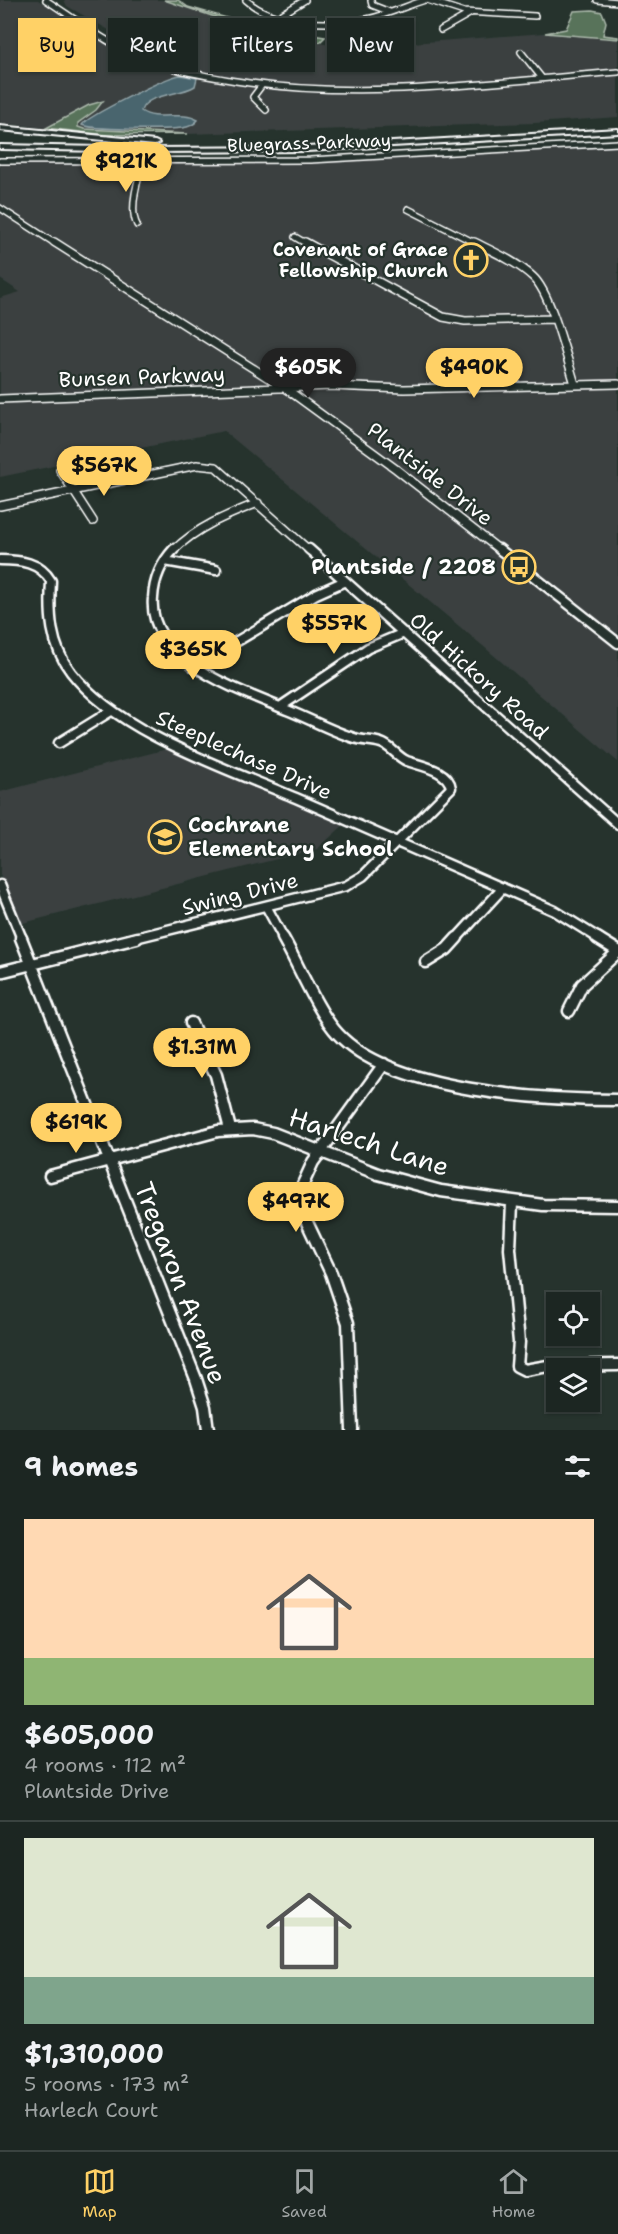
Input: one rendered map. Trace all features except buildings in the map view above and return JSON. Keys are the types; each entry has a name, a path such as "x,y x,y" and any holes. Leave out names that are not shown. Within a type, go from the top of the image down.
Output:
{"highway":[{"path":"0,140 155,143 327,141 618,126"},
{"path":"0,128 155,143"},
{"path":"0,147 307,148 618,131"},
{"path":"0,152 98,149"}],"street":[{"path":"246,0 257,9 279,16 314,22 327,22"},
{"path":"279,16 302,4 305,0"},
{"path":"366,18 426,0 453,10 471,13 535,16"},
{"path":"597,0 618,2"},
{"path":"48,1 125,50 148,61 204,76 262,85 324,90 388,90 540,75"},
{"path":"48,1 140,53 172,65 223,76 283,84 377,88 618,71"},
{"path":"371,1 372,5 390,12"},
{"path":"441,30 471,13"},
{"path":"521,52 540,75"},
{"path":"262,85 253,97 266,110"},
{"name":"Bluegrass Parkway","path":"0,160 146,161 354,158 618,143"},
{"path":"137,225 133,217 140,173 146,161"},
{"name":"Plantside Drive","path":"0,208 226,348 285,388 396,469 618,643"},
{"path":"408,209 526,270 543,289 575,384"},
{"path":"296,237 443,317 465,321 553,319"},
{"name":"Bunsen Parkway","path":"0,399 331,386 404,389 618,384"},
{"name":"Old Hickory Road","path":"74,490 205,464 216,467 618,824"},
{"path":"60,470 93,520"},
{"path":"0,506 74,490"},
{"path":"258,503 213,521 196,531 180,543 165,561 153,588 153,614 162,632 181,656 194,667 226,685 280,707 368,648 404,633"},
{"name":"Steeplechase Drive","path":"0,560 28,563 48,575 51,581 52,628 60,652 75,676 111,711 147,732 186,750 562,916 618,952"},
{"path":"165,561 216,570"},
{"path":"194,667 316,594 345,581"},
{"name":"Swing Drive","path":"0,972 352,883 398,843 448,792 451,785 445,777 403,758 384,743 355,738 280,707"},
{"path":"59,743 111,711"},
{"name":"Tregaron Avenue","path":"0,885 196,1379 205,1407 208,1430"},
{"path":"426,962 447,949 503,888"},
{"path":"266,906 331,1026 349,1044 384,1064 438,1083 508,1097 618,1100"},
{"path":"569,1011 576,991 592,973 618,952"},
{"path":"191,1023 216,1075 230,1129"},
{"path":"352,1430 348,1323 331,1273 304,1216 301,1202 306,1177 320,1152 384,1064"},
{"name":"Harlech Lane","path":"50,1176 230,1129 263,1131 406,1183 479,1198 512,1203 618,1206"},
{"path":"512,1203 510,1249 519,1342 517,1366 525,1370 548,1366 618,1365"}],"shaded area":[{"path":"0,0 38,0 68,18 18,18 18,72 96,72 96,34 108,42 108,72 198,72 198,18 108,18 108,30 96,23 96,18 88,18 67,6 64,0 164,0 218,18 210,18 210,72 315,72 315,42 327,44 327,72 414,72 414,43 545,33 618,39 618,117 535,123 188,134 83,129 78,127 77,123 96,110 89,105 46,128 0,123"},
{"path":"618,145 618,762 483,646 224,431 0,477 0,298 20,292 0,279 0,165 328,161"},
{"name":"Cochrane Elementary School","path":"171,748 345,824 317,849 19,924 0,875 0,792"}],"green space":[{"path":"164,0 178,0 188,7 227,18 218,18"},
{"path":"574,11 602,12 606,22 603,35 618,37 618,39 545,33 566,29"},
{"path":"315,35 325,37 320,42 315,41"},
{"path":"103,101 96,110 78,123 78,127 188,134 107,135 46,128 89,105"}],"water":[{"path":"180,75 197,78 195,86 149,101 141,111 154,116 184,116 198,120 191,126 147,129 99,128 82,125 128,97"}],"place":[{"name":"Covenant of Grace Fellowship Church","path":"471,260"},
{"name":"Plantside / 2208","path":"519,567"},
{"name":"Cochrane Elementary School","path":"165,837"}]}
